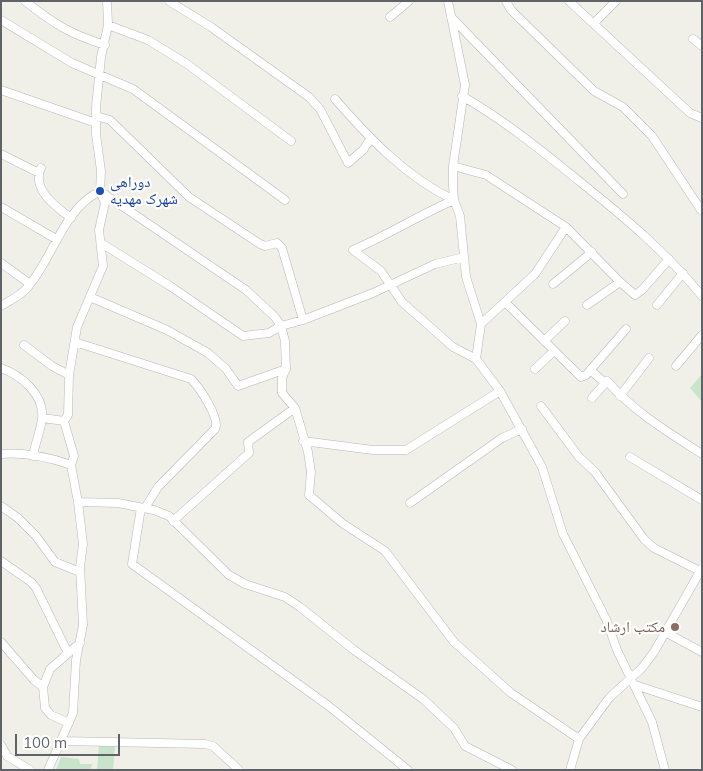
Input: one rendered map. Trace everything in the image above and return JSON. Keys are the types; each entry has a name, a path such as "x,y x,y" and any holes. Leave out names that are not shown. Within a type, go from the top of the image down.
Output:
{"street":[{"path":"25,1 55,25 74,35 105,45"},
{"path":"48,770 73,713 76,660 83,625 80,572 83,544 71,465 74,456 64,421 68,415 69,375 77,327 103,266 99,230 105,203 100,191 101,171 96,119 98,76 108,25 108,1"},
{"path":"169,1 211,27 309,97 320,109 348,163 363,150 371,138"},
{"path":"390,17 409,1"},
{"path":"448,1 465,85 453,166 454,200 460,216 466,277 481,324 476,359"},
{"path":"506,1 512,10 594,91 622,107 652,136 701,210"},
{"path":"569,1 690,113 702,118"},
{"path":"594,23 616,1"},
{"path":"451,17 623,194"},
{"path":"1,20 72,63 98,76 133,89 285,200"},
{"path":"108,25 148,40 187,64 291,142"},
{"path":"693,39 702,46"},
{"path":"1,90 96,119 110,120 189,197 260,244 265,246 277,243 282,248 303,320"},
{"path":"462,96 540,147 644,233 683,272 702,296"},
{"path":"335,98 371,138 412,175 432,190 454,200"},
{"path":"1,154 40,170 44,195 71,218"},
{"path":"453,166 486,175 566,227 620,282 635,294 642,290 669,259"},
{"path":"1,306 26,290 51,251 56,239 71,218 90,196 100,191"},
{"path":"100,191 246,290 275,317 281,326 285,341 286,369 282,378 282,393 295,408 304,441 311,472 309,495 342,523 385,551 454,642 475,662 511,694 579,739"},
{"path":"454,200 421,215 386,236 352,250 381,271 402,302 453,347 476,359 500,391 542,467 563,534 606,619 617,650 652,722 665,770"},
{"path":"1,207 56,239"},
{"path":"481,324 506,303 535,274 566,227"},
{"path":"101,242 243,336 269,333 281,326 303,320 391,285 435,264 464,258"},
{"path":"553,284 592,252"},
{"path":"1,263 30,284"},
{"path":"657,304 683,272"},
{"path":"587,306 620,282"},
{"path":"90,297 167,330 208,353 226,369 238,386 286,369"},
{"path":"506,303 581,377 590,370 626,328"},
{"path":"544,341 565,321"},
{"path":"676,366 702,335"},
{"path":"75,342 191,379 198,386 217,420 215,429 158,486 143,508 132,564 330,708 408,770"},
{"path":"24,345 52,366 69,375"},
{"path":"535,369 554,351"},
{"path":"620,396 649,358"},
{"path":"1,368 27,382 40,404 43,418 33,456"},
{"path":"590,370 604,382 607,381 620,396 662,429 702,454"},
{"path":"592,398 604,382"},
{"path":"304,441 373,450 406,450 500,391"},
{"path":"541,406 579,457 600,478 644,540 654,548 701,569 654,652 633,682 610,698 579,739 570,770"},
{"path":"173,521 249,453 248,444 251,440 295,408"},
{"path":"43,418 64,421"},
{"path":"410,502 491,446 522,429"},
{"path":"1,454 23,452 33,456 48,457 71,465"},
{"path":"630,457 702,500"},
{"path":"78,502 118,503 165,514 229,575 245,584 285,597 300,607 354,650 423,699 454,728 465,746 512,770"},
{"path":"1,506 18,518 36,536 55,562 80,572"},
{"path":"1,561 31,582 36,588 68,653"},
{"path":"665,632 702,652"},
{"path":"1,642 34,680 43,687"},
{"path":"69,723 51,715 45,708 43,687 50,669 80,643"},
{"path":"633,682 702,707"},
{"path":"62,741 205,744 213,746 239,770"},
{"path":"1,744 8,756 30,770"}],"green space":[{"path":"702,374 702,402 690,388"},
{"path":"99,744 115,746 113,770 97,770"},
{"path":"61,757 79,759 80,764 92,764 91,770 56,770"}],"place":[{"name":"دوراهی شهرک مهدیه","path":"100,191"},
{"name":"مکتب ارشاد","path":"675,627"}]}
